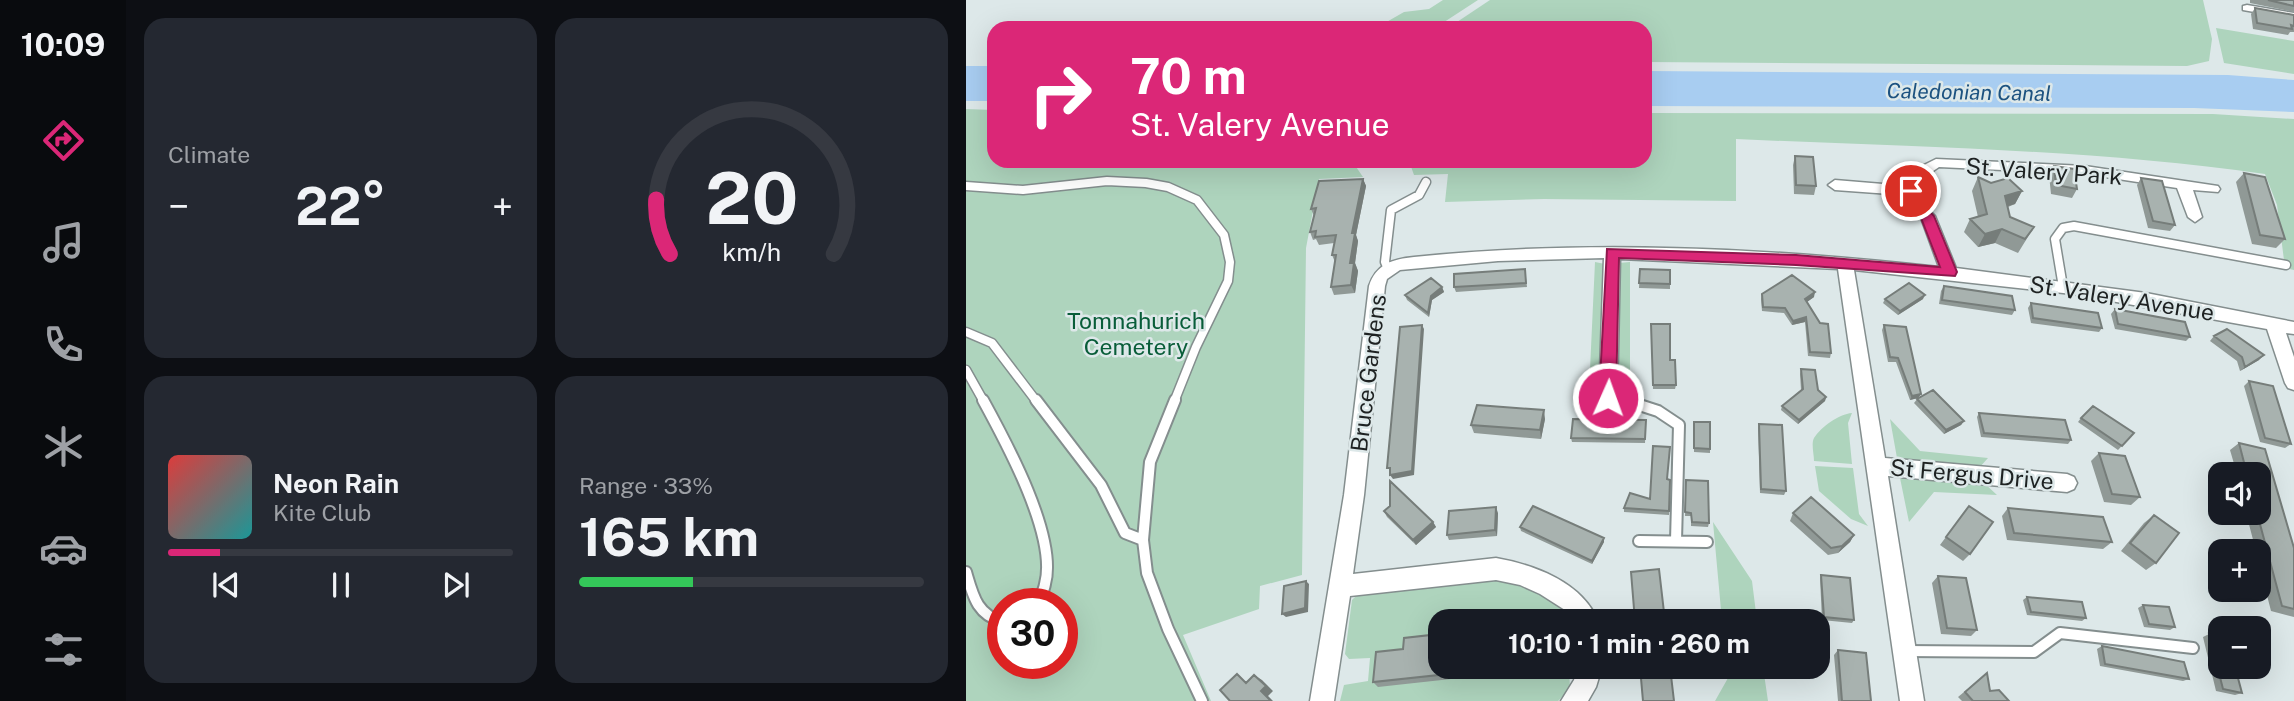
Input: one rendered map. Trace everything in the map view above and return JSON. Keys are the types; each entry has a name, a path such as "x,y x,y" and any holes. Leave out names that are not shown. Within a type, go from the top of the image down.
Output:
{"street":[{"path":"2248,8 2294,16"},
{"name":"St. Valery Park","path":"1911,191 1923,171 1936,163 2085,170 2213,189"},
{"path":"2183,184 2195,217"},
{"path":"1835,185 1911,191 1912,202 1927,216 1950,272"},
{"path":"1608,398 1612,253"},
{"name":"St. Valery Avenue","path":"1388,269 1407,263 1519,254 1612,253 1845,263 1950,272 2135,297 2294,328"},
{"name":"St Fergus Drive","path":"1845,263 1912,701"},
{"name":"Bruce Gardens","path":"1322,701 1354,495 1377,286 1380,276 1388,269"},
{"path":"2274,324 2294,383"},
{"name":"St Fergus Drive","path":"1876,466 2067,483"},
{"path":"1339,586 1496,569 1510,570 1565,596 1581,609"},
{"path":"1573,701 1584,687 1586,679"}],"lane":[{"path":"966,187 1023,190 1107,181 1146,183 1178,190 1197,200 1224,235 1230,262 1228,281 1196,347 1150,462 1144,486 1143,540 1147,573 1168,629 1202,701"},
{"name":"Bruce Gardens","path":"1388,269 1385,262 1391,210 1419,195 1426,181"},
{"path":"2063,288 2055,239 2063,228 2074,226 2286,265"},
{"path":"966,332 992,343 1101,485 1125,533 1143,540"},
{"path":"966,370 1004,437 1037,517 1047,552 1046,588"},
{"path":"1586,397 1608,398 1649,406 1668,415 1679,425 1676,541"},
{"path":"1639,541 1707,542"},
{"path":"966,572 978,610 987,618"},
{"path":"1904,651 2034,652 2060,633 2193,648"}],"green space":[{"path":"1443,0 1478,0 1446,21 1388,21 1404,12 1429,9"},
{"path":"1490,0 2203,0 2212,39 2209,61 2187,66 1652,62 1652,21 1458,21"},
{"path":"2216,28 2294,41 2294,74 2224,63"},
{"name":"Tomnahurich Cemetery","path":"966,109 987,110 987,168 1357,168 1363,177 1319,179 1306,248 1302,575 1260,586 1259,609 1183,635 1211,701 966,701"},
{"path":"1652,113 2213,114 2294,119 2294,270 2285,268 2277,205 2265,174 2199,166 2001,150 1736,139 1736,201 1544,199 1445,202 1448,174 1414,175 1412,168 1652,168"},
{"path":"1595,262 1605,264 1602,384 1589,391"},
{"path":"1630,262 1630,392 1621,388 1617,379 1619,263"},
{"path":"1852,413 1848,423 1852,464 1814,461 1813,443 1817,434 1836,418"},
{"path":"1890,419 1920,451 1988,458 1979,468 1901,461 1897,458"},
{"path":"1815,466 1853,468 1859,514 1868,526 1851,519 1819,491"},
{"path":"1900,478 1983,482 1997,495 1934,492 1909,522"},
{"path":"1713,522 1752,581 1756,609 1721,609"},
{"path":"1495,580 1523,586 1566,609 1428,609 1428,679 1570,679 1570,689 1558,701 1340,701 1344,685 1368,681 1370,658 1349,659 1345,654 1352,600 1356,596"},
{"path":"1727,679 1765,679 1768,701 1715,701"}],"water":[{"path":"966,66 987,66 987,101 966,101"},
{"name":"Caledonian Canal","path":"1652,71 2228,75 2294,80 2294,112 2194,108 1652,106"}],"building":[{"path":"2268,0 2294,0 2294,6"},
{"path":"2255,8 2294,15 2294,26 2291,25 2292,29 2257,23"},
{"path":"1795,156 1813,157 1816,186 1796,185"},
{"path":"2054,166 2074,169 2077,189 2056,185"},
{"path":"2244,173 2265,177 2285,239 2260,235"},
{"path":"1978,177 1991,183 2008,178 2022,191 2005,196 2010,217 2034,227 2025,239 2002,229 1985,234 1970,219 1987,214"},
{"path":"2141,178 2162,181 2175,225 2153,221"},
{"path":"1363,179 1352,233 1355,233 1350,263 1354,263 1351,285 1331,287 1336,235 1315,237 1316,231 1310,232 1316,208 1311,209 1319,181"},
{"path":"1525,269 1526,283 1454,287 1454,274"},
{"path":"1640,269 1670,270 1670,284 1639,283"},
{"path":"1792,275 1815,292 1805,299 1820,323 1828,324 1831,353 1810,352 1806,317 1793,321 1785,308 1763,307 1762,294"},
{"path":"1431,278 1442,287 1431,296 1428,313 1405,295"},
{"path":"1909,283 1925,295 1900,311 1885,299"},
{"path":"1944,286 2012,296 2015,310 1942,300"},
{"path":"2031,303 2098,313 2102,328 2033,318"},
{"path":"2115,309 2185,322 2190,337 2118,324"},
{"path":"1651,324 1670,324 1670,360 1675,360 1676,385 1653,385"},
{"path":"1422,325 1412,471 1390,475 1390,468 1387,468 1400,327"},
{"path":"1884,325 1906,327 1921,394 1912,396 1898,358 1890,357"},
{"path":"2227,329 2264,355 2245,367 2242,357 2214,336"},
{"path":"1801,369 1815,370 1818,390 1826,397 1799,420 1782,406 1803,389"},
{"path":"2249,381 2273,386 2291,444 2265,438"},
{"path":"1933,390 1964,421 1946,430 1917,399"},
{"path":"1477,405 1544,410 1540,430 1471,425"},
{"path":"2093,406 2134,433 2122,446 2081,418"},
{"path":"1979,413 2065,420 2071,440 1984,433"},
{"path":"1573,419 1646,420 1645,439 1571,438"},
{"path":"1694,422 1710,422 1710,449 1694,448"},
{"path":"1759,424 1782,425 1786,491 1761,489"},
{"path":"2239,443 2265,449 2269,462 2244,462"},
{"path":"1653,446 1670,447 1667,479 1670,480 1669,511 1624,508 1630,493 1650,499"},
{"path":"2099,453 2125,456 2140,497 2112,494"},
{"path":"2271,469 2294,548 2294,609 2282,606 2271,565 2271,539 2264,539 2260,525 2271,525"},
{"path":"1686,480 1708,481 1709,523 1692,522 1691,513 1685,512"},
{"path":"1390,481 1433,522 1413,540 1384,511 1390,506"},
{"path":"1811,497 1854,535 1842,546 1831,548 1793,513"},
{"path":"1533,506 1604,538 1592,561 1520,527"},
{"path":"1969,506 1993,522 1970,554 1946,537"},
{"path":"1496,507 1495,530 1447,535 1449,511"},
{"path":"2008,508 2103,517 2112,542 2014,533"},
{"path":"2154,515 2179,533 2156,563 2130,543"},
{"path":"1659,569 1664,609 1634,609 1631,572"},
{"path":"1821,575 1850,578 1854,620 1830,618 1830,609 1823,609"},
{"path":"1938,576 1966,578 1977,630 1947,628"},
{"path":"1306,581 1305,608 1282,614 1284,586"},
{"path":"2027,597 2082,602 2086,618 2031,612"},
{"path":"2143,605 2169,607 2175,627 2149,624"},
{"path":"1428,635 1428,676 1373,682 1376,652 1403,649 1404,638"},
{"path":"2102,646 2184,662 2189,679 2105,664"},
{"path":"1838,650 1866,653 1871,701 1842,701"},
{"path":"1987,673 1990,691 1999,690 2009,701 1973,701 1965,692"},
{"path":"1237,674 1246,683 1254,675 1266,686 1261,691 1271,701 1230,701 1220,690"},
{"path":"1641,679 1671,679 1674,701 1643,701"},
{"path":"2220,679 2238,679 2242,693 2223,689"}],"route":[{"path":"1608,398 1612,253 1796,260 1950,272 1927,216 1912,202 1911,191"}]}
